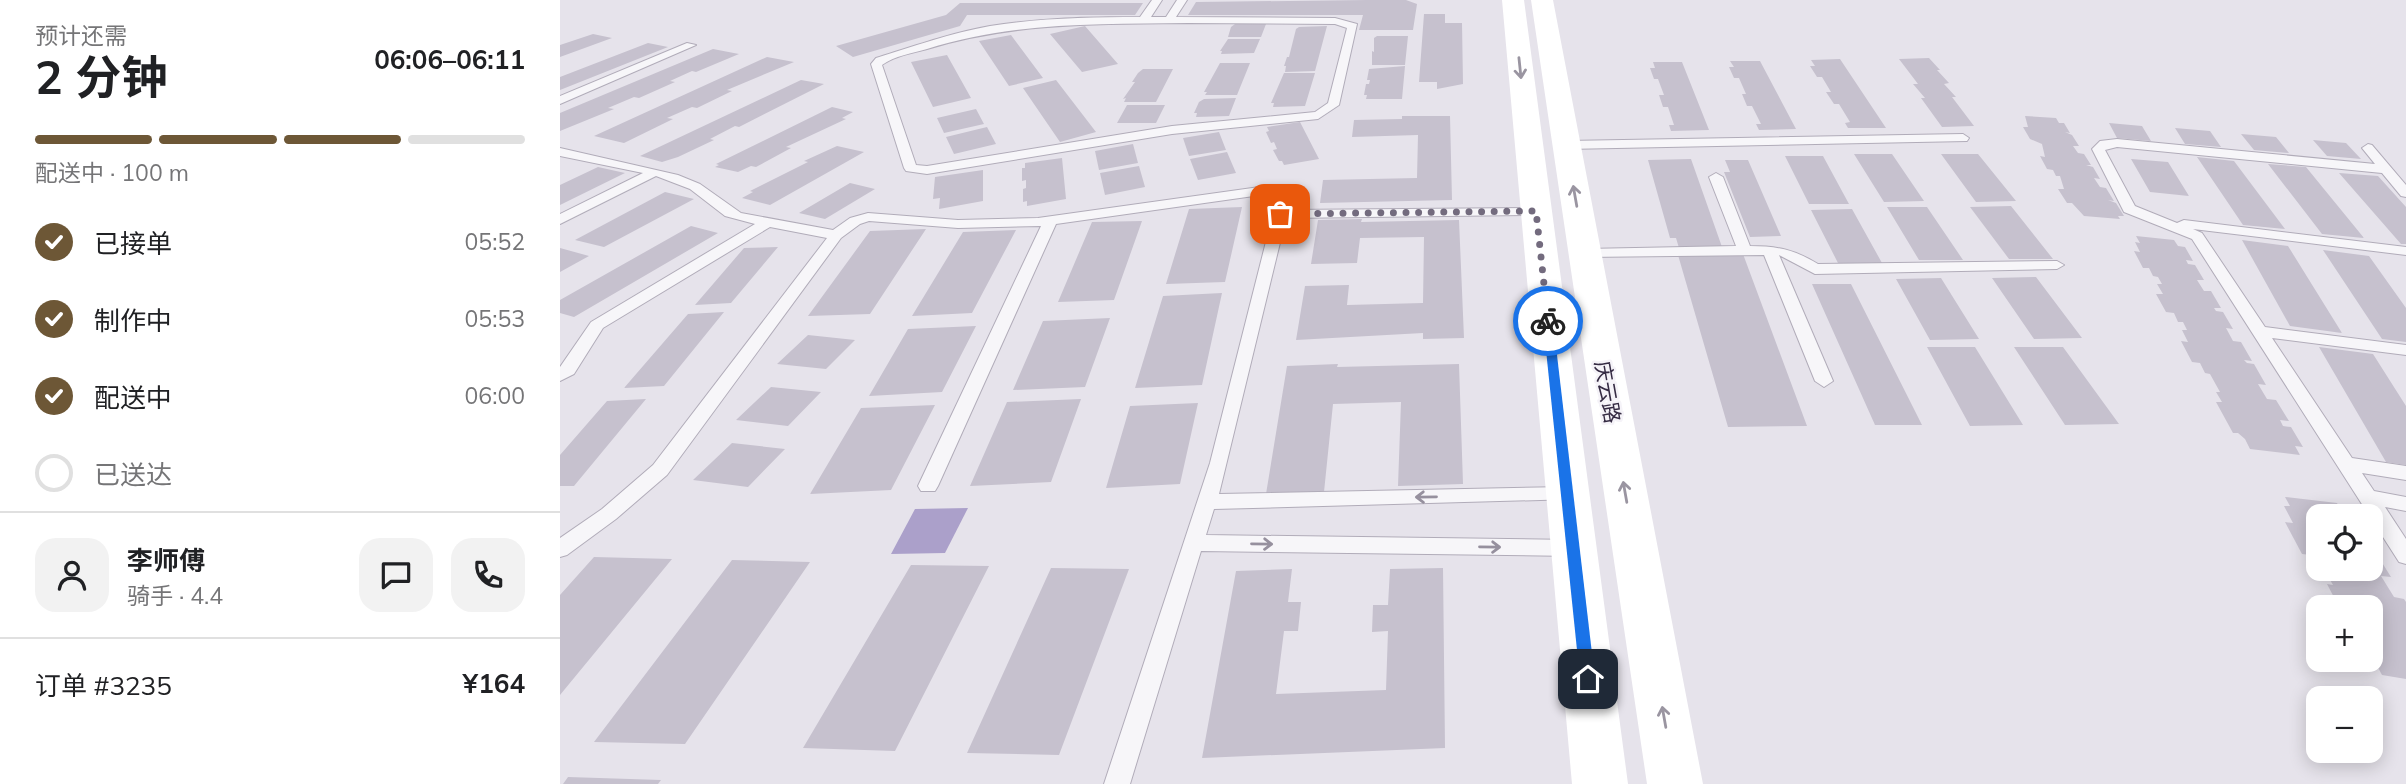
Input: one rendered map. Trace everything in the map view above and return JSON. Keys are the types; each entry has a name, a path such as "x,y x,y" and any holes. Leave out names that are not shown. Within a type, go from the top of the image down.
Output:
{"main road":[{"path":"1513,0 1600,784"},
{"name":"庆云路","path":"1542,0 1675,784"}],"lane":[{"path":"1143,21 1157,0"},
{"path":"1169,20 1182,0"},
{"path":"1169,20 1335,21 1353,26 1333,105 1318,115 1172,130 927,170 911,168 876,65 880,60 960,35 1005,27 1050,22 1169,20"},
{"path":"560,100 691,45"},
{"path":"1566,145 1963,138"},
{"path":"2385,169 2117,143 2099,146 2098,149 2129,209 2197,236 2406,556"},
{"path":"2368,148 2406,193"},
{"path":"560,152 652,173 700,189 727,212 836,235"},
{"path":"560,220 652,173"},
{"path":"1716,177 1745,251"},
{"path":"560,549 618,507 660,470 836,235 855,221 876,216 958,224 1051,220 1272,190 1280,214 1219,463 1117,784"},
{"path":"1280,214 1536,211"},
{"path":"928,486 1051,220"},
{"path":"2160,221 2406,251"},
{"path":"560,375 568,370 597,325 768,222"},
{"path":"1585,253 1769,250 1793,254 1815,269 2057,265"},
{"path":"1769,250 1824,381"},
{"path":"2259,331 2406,350"},
{"path":"2346,464 2406,473"},
{"path":"1206,502 1567,494"},
{"path":"2368,497 2406,504"},
{"path":"1194,543 1573,548"}],"shaded area":[{"path":"968,508 945,553 891,554 915,509"}],"building":[{"path":"1406,0 1417,4 1413,30 1359,30 1363,15 1188,15 1196,2"},
{"path":"960,3 1143,3 1135,15 967,15 960,26 853,57 836,46 946,15"},
{"path":"1424,14 1445,14 1445,23 1462,23 1463,84 1437,89 1437,82 1419,82"},
{"path":"1235,24 1266,24 1261,37 1228,37"},
{"path":"1085,26 1118,64 1082,72 1050,34"},
{"path":"1327,26 1315,71 1285,72 1284,66 1296,29"},
{"path":"593,34 612,38 560,57 560,45"},
{"path":"1011,35 1043,78 1009,86 979,41"},
{"path":"1408,36 1405,65 1372,65 1374,38"},
{"path":"1228,39 1260,39 1254,53 1221,54 1220,51"},
{"path":"648,43 668,47 560,90 560,77"},
{"path":"713,49 739,54 696,72 692,71 670,81 675,82 608,108 614,109 560,131 560,113"},
{"path":"947,55 971,98 933,107 911,62"},
{"path":"767,57 794,62 727,90 732,91 697,108 692,107 667,118 673,119 624,143 594,136"},
{"path":"1929,58 1949,83 1944,84 1956,97 1952,97 1974,126 1942,127 1921,98 1925,98 1913,84 1918,84 1899,59"},
{"path":"1840,59 1886,128 1848,128 1845,123 1850,122 1839,104 1834,104 1826,92 1831,92 1822,77 1817,77 1810,66 1815,66 1811,60"},
{"path":"1730,61 1760,61 1796,129 1759,130 1756,124 1761,124 1752,106 1747,106 1742,94 1746,94 1739,78 1734,78 1729,67 1734,67"},
{"path":"1653,62 1682,62 1709,130 1671,131 1669,125 1674,125 1668,107 1663,107 1659,95 1664,95 1650,68 1655,68"},
{"path":"1220,63 1250,63 1237,95 1205,95 1207,92 1204,92"},
{"path":"1405,66 1402,99 1366,99 1367,95 1364,95 1366,84 1369,84 1370,80 1367,80 1369,69"},
{"path":"1143,69 1173,69 1156,102 1124,102 1126,98 1123,99 1135,82 1132,82"},
{"path":"1284,73 1315,73 1305,106 1273,107 1274,103 1271,103"},
{"path":"801,80 824,84 739,127 735,126 710,139 714,140 678,157 662,162 640,156"},
{"path":"1056,80 1096,132 1060,142 1023,88"},
{"path":"1236,98 1229,116 1196,117 1197,113 1194,113 1199,102 1204,99"},
{"path":"1127,105 1165,105 1156,123 1117,123"},
{"path":"832,107 853,112 842,118 846,119 786,147 791,148 756,167 751,166 738,172 715,167 719,165 716,164"},
{"path":"976,109 984,124 944,133 937,118"},
{"path":"1402,116 1450,116 1452,200 1320,203 1323,180 1417,178 1418,135 1352,137 1354,120 1402,119"},
{"path":"2025,116 2056,118 2059,123 2064,123 2070,133 2065,132 2072,135 2079,146 2073,146 2078,153 2084,154 2091,165 2086,165 2093,167 2100,179 2094,178 2100,187 2106,188 2114,201 2108,200 2116,203 2124,216 2118,216 2120,219 2084,216 2072,203 2067,203 2058,189 2064,189 2060,176 2047,169 2040,156 2045,157 2042,144 2030,139 2023,127 2028,127"},
{"path":"1300,122 1319,159 1284,165 1273,150 1277,149 1266,132 1269,131 1267,127"},
{"path":"2109,123 2142,126 2151,141 2117,138"},
{"path":"987,127 996,144 954,154 946,137"},
{"path":"2175,128 2210,131 2221,147 2185,144"},
{"path":"1219,132 1226,150 1189,156 1183,138"},
{"path":"2241,134 2276,137 2289,153 2254,150"},
{"path":"2313,140 2346,143 2361,159 2327,156"},
{"path":"1133,144 1138,163 1099,170 1095,151"},
{"path":"837,146 864,152 770,205 742,198 753,192 750,191 808,162 804,161"},
{"path":"1227,152 1236,173 1198,180 1190,159"},
{"path":"1854,154 1892,154 1924,201 1884,202"},
{"path":"1941,154 1978,154 2016,201 1976,202"},
{"path":"1785,156 1823,156 1849,204 1809,204"},
{"path":"2197,157 2234,161 2285,229 2243,225"},
{"path":"1062,158 1066,199 1027,206 1027,201 1023,202 1026,180 1022,181 1022,168 1025,168 1025,163"},
{"path":"1691,159 1722,247 1679,248 1676,238 1670,238 1648,160"},
{"path":"2131,159 2168,162 2189,196 2150,192"},
{"path":"1725,160 1748,160 1781,236 1750,237 1724,172 1730,172"},
{"path":"2268,164 2306,167 2364,238 2322,234"},
{"path":"1139,166 1145,187 1105,195 1100,173"},
{"path":"598,167 625,173 560,205 560,185"},
{"path":"983,170 983,201 939,209 940,198 933,199 935,177"},
{"path":"2339,173 2378,176 2406,207 2406,244 2401,244"},
{"path":"850,183 875,189 825,219 799,213"},
{"path":"665,192 694,199 604,247 575,240"},
{"path":"2011,206 2053,259 2009,259 1970,207"},
{"path":"1242,207 1225,282 1166,284 1189,209"},
{"path":"1887,207 1927,207 1963,260 1919,260"},
{"path":"1852,209 1882,263 1838,263 1811,210"},
{"path":"1362,219 1361,222 1459,220 1464,338 1423,339 1423,333 1296,340 1305,286 1349,285 1347,305 1423,303 1424,237 1360,238 1357,263 1311,264 1318,220"},
{"path":"1142,221 1114,300 1058,302 1092,222"},
{"path":"691,226 718,233 574,317 560,313 560,300"},
{"path":"926,229 870,314 808,316 870,231"},
{"path":"1016,230 972,313 912,316 963,232"},
{"path":"2136,236 2174,240 2178,246 2185,247 2193,261 2186,260 2188,264 2195,265 2204,280 2197,280 2204,291 2211,291 2221,308 2214,308 2223,312 2233,329 2226,328 2233,341 2241,342 2252,361 2244,360 2254,364 2266,385 2258,384 2267,399 2276,400 2289,421 2280,420 2283,426 2291,427 2303,447 2295,446 2300,455 2250,449 2245,439 2238,433 2233,433 2216,402 2222,402 2216,392 2220,392 2210,374 2205,373 2200,363 2192,362 2181,341 2188,342 2182,330 2187,330 2183,322 2178,322 2174,313 2166,312 2156,294 2163,294 2157,284 2162,284 2149,268 2143,268 2134,251 2140,252 2135,242 2140,243"},
{"path":"2242,240 2288,246 2342,333 2290,326"},
{"path":"778,247 731,303 695,305 744,248"},
{"path":"560,248 589,256 560,272"},
{"path":"2323,250 2369,256 2406,308 2406,342 2382,339"},
{"path":"1743,254 1807,426 1728,427 1678,255"},
{"path":"2036,277 2082,338 2034,339 1992,278"},
{"path":"1941,278 1979,339 1930,340 1896,279"},
{"path":"1812,284 1851,284 1922,425 1875,425"},
{"path":"1222,293 1202,385 1135,388 1163,296"},
{"path":"724,312 664,386 624,388 688,314"},
{"path":"1110,318 1085,387 1013,390 1043,321"},
{"path":"976,326 942,392 869,396 908,329"},
{"path":"808,335 855,340 826,369 777,364"},
{"path":"1927,347 1975,347 2023,425 1970,426"},
{"path":"2014,347 2063,347 2119,424 2065,425"},
{"path":"2319,347 2373,354 2406,406 2406,465 2386,462"},
{"path":"1338,364 1337,367 1459,364 1463,484 1398,486 1401,402 1333,404 1324,492 1266,494 1287,366"},
{"path":"771,387 821,392 788,426 736,420"},
{"path":"646,399 574,486 560,486 560,455 607,401"},
{"path":"1081,399 1051,482 970,486 1007,402"},
{"path":"1198,403 1180,484 1106,488 1130,406"},
{"path":"935,405 891,490 810,494 861,408"},
{"path":"732,443 785,449 748,487 693,480"},
{"path":"2285,497 2338,504 2306,504 2306,554 2302,554 2285,522 2293,523 2284,506 2290,506"},
{"path":"594,557 672,559 560,695 560,595"},
{"path":"732,560 810,562 685,744 594,742"},
{"path":"2383,564 2391,577 2383,576"},
{"path":"911,565 989,566 895,751 803,748"},
{"path":"1051,568 1129,569 1059,755 967,753"},
{"path":"1443,568 1445,748 1202,758 1236,571 1292,569 1288,602 1301,602 1298,631 1284,631 1276,694 1386,690 1388,631 1372,632 1373,605 1388,605 1390,569"},
{"path":"2383,579 2394,597 2404,599 2406,679 2382,675 2380,672 2383,672 2383,595 2333,595 2327,584 2333,585 2331,581"},
{"path":"568,777 661,780 658,784 563,784"}],"way so far":[{"path":"1280,214 1536,211 1548,321"}],"route":[{"path":"1548,321 1588,679"}]}
